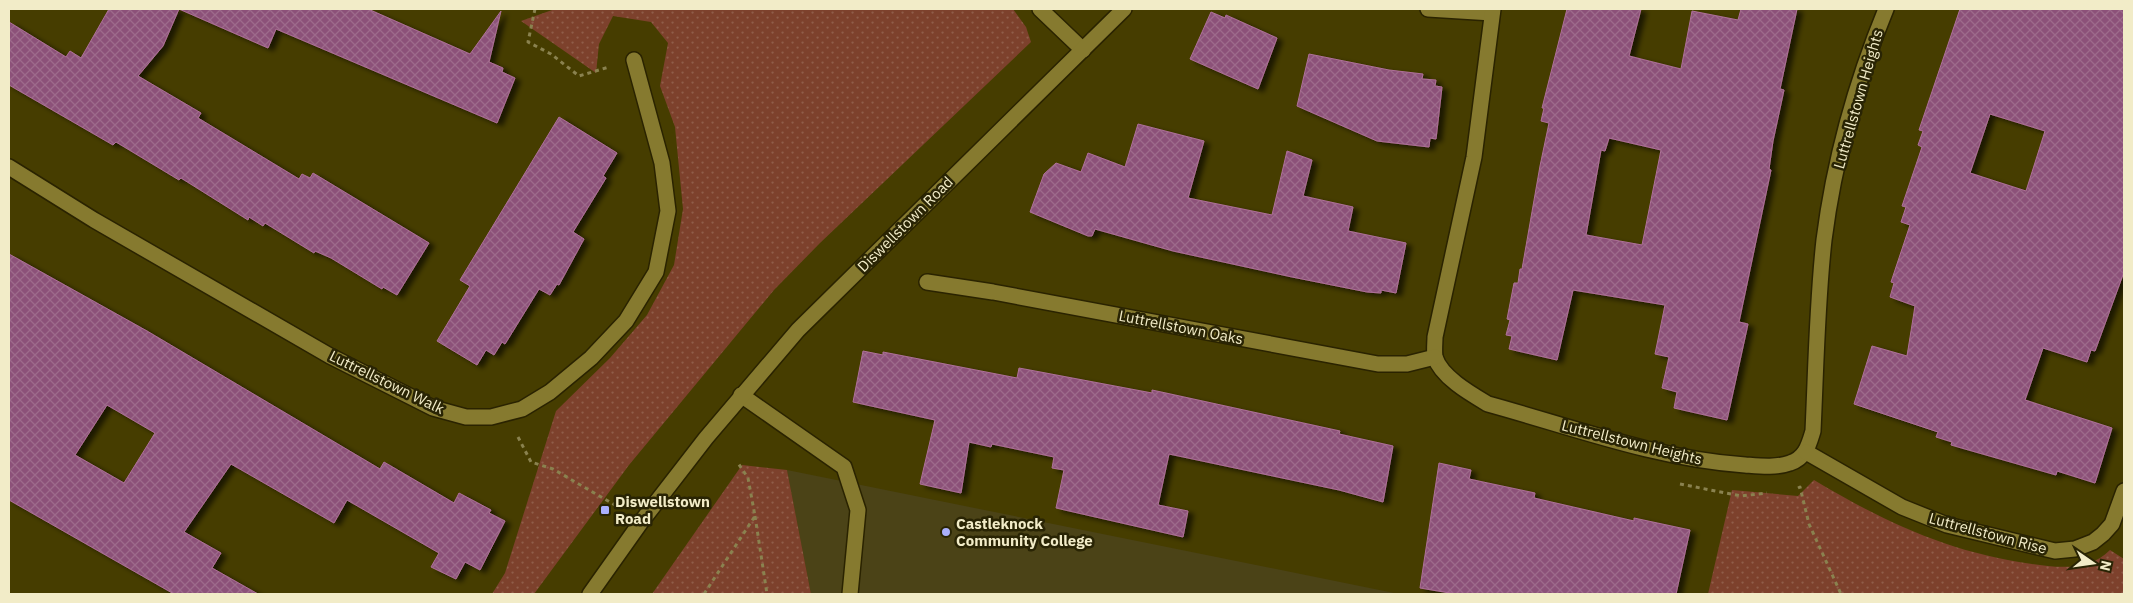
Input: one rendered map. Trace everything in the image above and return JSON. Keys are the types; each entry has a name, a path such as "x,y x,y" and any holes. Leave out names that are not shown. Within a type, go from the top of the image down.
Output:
{"street":[{"path":"1040,9 1083,50"},
{"name":"Diswellstown Road","path":"590,594 641,522 741,395 798,330 1124,9"},
{"path":"1428,9 1492,11 1474,157 1436,337 1435,357"},
{"name":"Luttrellstown Heights","path":"1435,357 1445,372 1463,389 1488,404 1669,454 1719,463 1765,466 1792,463 1806,452 1813,431 1820,290 1829,210 1850,117 1866,62 1886,9"},
{"name":"Luttrellstown Walk","path":"9,167 94,220 330,356 433,408 466,417 491,417 522,409 550,392 591,358 626,321 656,272 668,211 662,163 634,60"},
{"name":"Luttrellstown Oaks","path":"927,282 993,292 1378,364 1407,364 1435,357"},
{"path":"741,395 844,467 858,510 850,594"},
{"name":"Luttrellstown Rise","path":"1806,452 1902,507 1947,525 2055,551 2075,548 2093,542 2103,534 2112,524 2124,490"}],"path":[{"path":"535,9 528,42 551,54 579,76 634,60"},
{"path":"513,412 519,440 531,462 554,468 641,522"},
{"path":"738,463 748,478 767,594"},
{"path":"1674,483 1741,496 1774,492"},
{"path":"1792,489 1800,488 1809,524 1841,594"},
{"path":"704,594 755,516"}],"shaded area":[{"path":"555,9 1013,9 1026,27 1031,42 820,243 774,290 629,465 534,594 492,594 505,573 556,411 610,358 647,315 674,265 683,209 675,127 660,86 668,43 651,22 613,16 599,44 596,73 521,21"},
{"path":"742,465 787,470 811,594 652,594"},
{"name":"Castleknock Community College","path":"787,470 1399,594 811,594"},
{"path":"1814,480 1866,509 1919,534 1946,544 2002,559 2063,567 2093,562 2110,550 2124,559 2124,594 1708,594 1732,490 1798,496"}],"building":[{"path":"109,9 179,9 163,46 138,76 201,113 198,118 299,179 302,174 310,178 313,173 429,243 397,295 383,287 382,289 331,258 315,251 314,253 265,223 263,226 249,217 248,220 181,178 179,180 116,142 113,145 9,85 9,22 66,57 70,51 81,58"},
{"path":"179,9 368,9 470,54 501,11 489,62 503,68 502,72 515,78 497,123 276,29 268,48"},
{"path":"1567,9 1641,9 1629,56 1681,69 1692,11 1738,20 1741,9 1797,9 1780,89 1784,90 1773,141 1769,169 1771,170 1739,322 1748,324 1727,420 1674,408 1677,392 1662,388 1669,357 1655,354 1665,305 1573,290 1557,360 1509,349 1512,336 1506,335 1510,320 1507,319 1514,283 1518,283 1520,269 1522,269 1549,123 1541,121 1544,108 1542,108","holes":["1609,138 1661,150 1642,245 1586,235 1601,150 1605,151"]},
{"path":"1960,9 2124,9 2124,272 2095,351 2091,350 2087,362 2043,348 2025,400 2112,428 2095,483 2057,471 2056,475 1951,445 1952,442 1936,437 1938,432 1854,404 1872,346 1907,356 1915,306 1890,297 1894,283 1891,282 1910,225 1901,222 1906,207 1902,206 1922,147 1918,145 1923,131 1919,130","holes":["1990,114 2045,131 2026,191 1970,173"]},
{"path":"1211,12 1225,18 1226,15 1277,38 1258,89 1190,59"},
{"path":"1309,54 1389,70 1423,74 1422,79 1436,80 1435,86 1442,87 1436,139 1430,138 1429,147 1377,141 1297,106"},
{"path":"559,117 617,153 603,176 606,178 573,232 584,239 559,285 557,284 550,295 539,289 505,344 502,342 494,355 486,350 477,365 437,341 470,286 460,280"},
{"path":"1138,124 1204,141 1188,198 1272,215 1287,151 1312,160 1303,196 1353,207 1348,231 1406,243 1396,293 1381,290 1381,293 1367,292 1292,277 1173,251 1095,229 1092,236 1088,236 1030,212 1044,174 1056,163 1081,172 1088,153 1125,167"},
{"path":"9,254 147,331 380,469 384,462 454,503 459,493 491,510 489,513 505,521 480,570 465,562 456,579 431,567 439,553 347,500 334,523 231,464 184,532 221,553 212,568 258,594 174,594 9,500","holes":["107,405 155,433 124,483 75,455"]},
{"path":"863,351 883,355 883,352 1017,378 1019,368 1152,393 1152,390 1340,431 1339,434 1393,446 1383,502 1339,490 1169,454 1158,505 1188,511 1183,537 1056,508 1064,470 1052,468 1054,457 992,444 991,447 969,442 961,493 920,484 935,420 853,402"},
{"path":"1439,463 1471,470 1469,479 1535,493 1534,498 1634,521 1634,518 1690,530 1676,594 1456,594 1420,588"}],"place":[{"name":"Diswellstown Road","path":"605,510"},
{"name":"Castleknock Community College","path":"946,532"}]}
